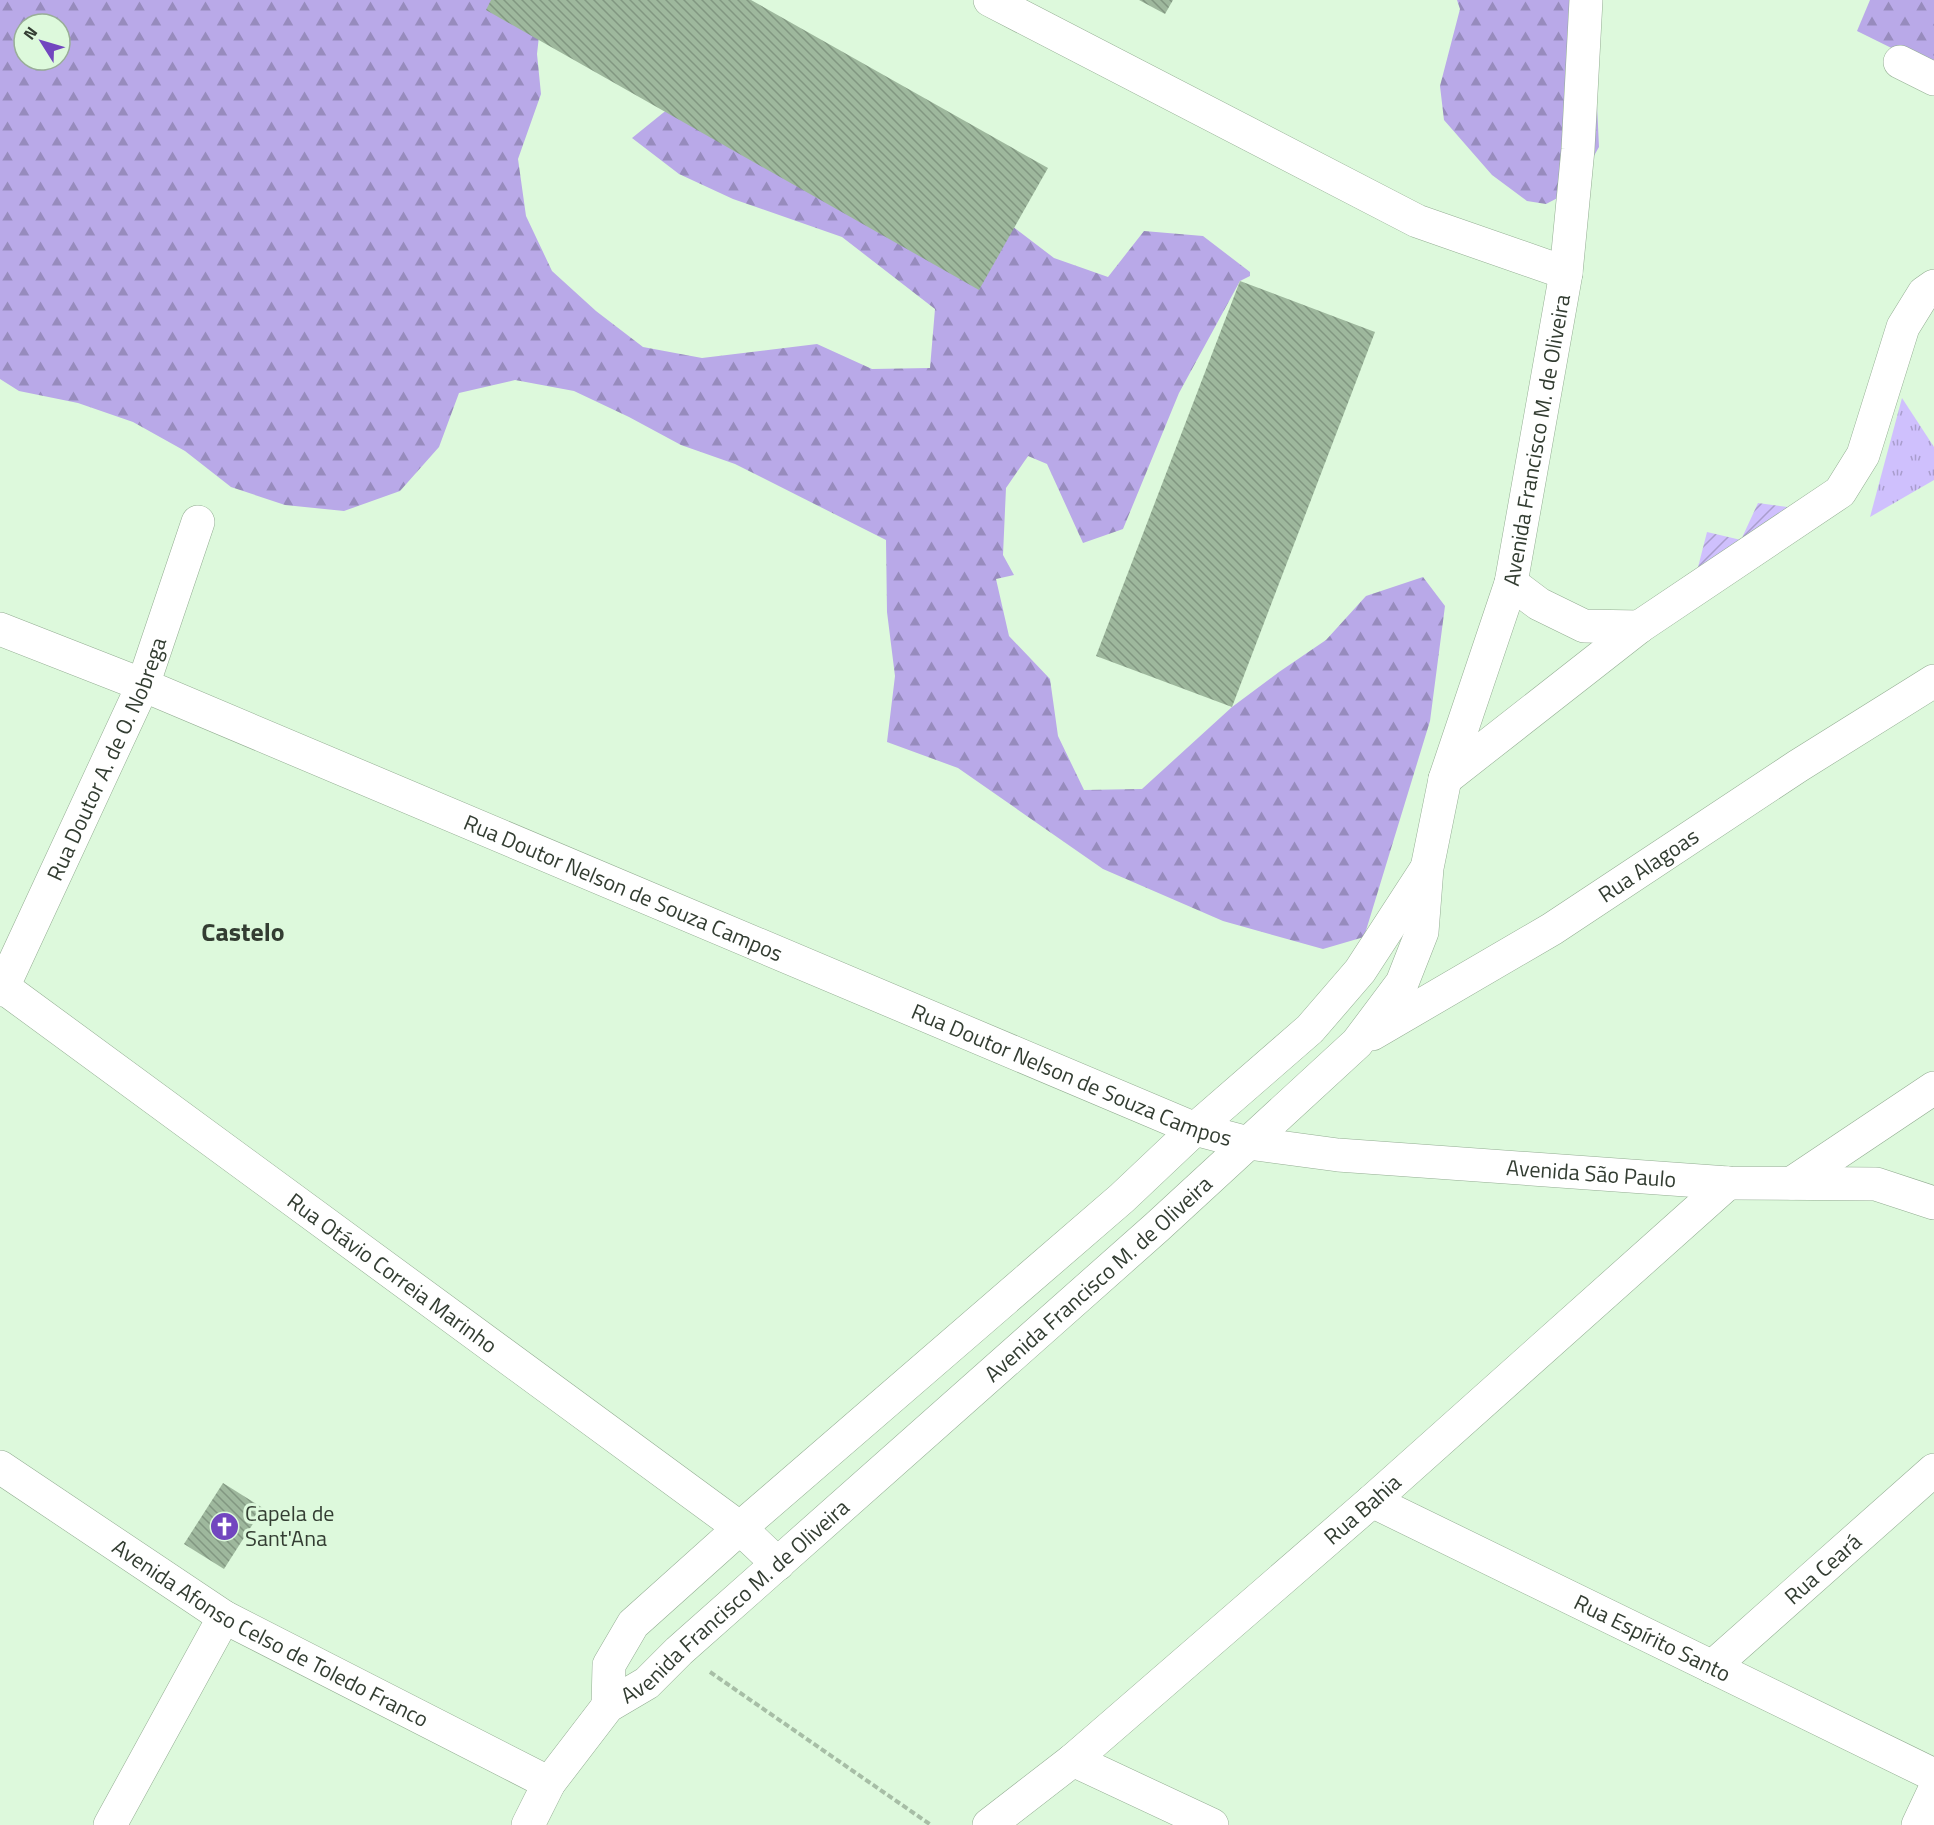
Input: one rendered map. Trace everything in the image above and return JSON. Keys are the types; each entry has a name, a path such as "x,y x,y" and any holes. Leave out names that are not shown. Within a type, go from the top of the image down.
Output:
{"street":[{"path":"990,0 1418,221 1566,273"},
{"name":"Avenida Francisco M. de Oliveira","path":"608,1706 647,1683 679,1651 1158,1227 1357,1043 1402,983 1422,932 1427,868 1445,779 1511,583 1566,273 1578,149 1586,0"},
{"path":"1900,62 1934,79"},
{"path":"1445,779 1639,627 1840,492 1863,455 1903,327 1924,293 1934,286"},
{"name":"Rua Doutor A. de O. Nobrega","path":"2,988 143,685 198,522"},
{"path":"1511,583 1539,604 1584,626 1639,627"},
{"name":"Rua Doutor Nelson de Souza Campos","path":"0,629 143,685 1195,1129 1248,1143"},
{"name":"Rua Alagoas","path":"1357,1043 1552,929 1798,766 1934,681"},
{"name":"Avenida Francisco M. de Oliveira","path":"608,1706 609,1665 633,1624 740,1528 1122,1198 1195,1129 1310,1029 1321,1013 1360,971 1427,868"},
{"name":"Rua Otávio Correia Marinho","path":"2,988 740,1528 778,1564"},
{"path":"1321,1013 1357,1043"},
{"path":"1792,1184 1934,1088"},
{"name":"Avenida São Paulo","path":"1248,1143 1338,1155 1728,1183 1876,1184 1934,1203"},
{"name":"Rua Bahia","path":"989,1825 1073,1760 1372,1501 1728,1183"},
{"name":"Avenida Afonso Celso de Toledo Franco","path":"0,1467 224,1617 549,1783"},
{"name":"Rua Ceará","path":"1712,1667 1934,1470"},
{"name":"Rua Espírito Santo","path":"1372,1501 1934,1775"},
{"path":"110,1825 224,1617"},
{"path":"528,1825 549,1783 608,1706"},
{"path":"1073,1760 1212,1825"},
{"path":"1917,1825 1934,1791"}],"path":[{"path":"679,1651 931,1825"}],"green space":[{"path":"0,0 543,0 537,54 541,94 518,159 526,216 552,271 596,311 643,347 702,358 817,344 872,369 930,368 935,309 842,237 733,199 679,174 632,138 679,100 1008,223 1054,258 1108,277 1144,231 1203,236 1250,272 1250,276 1240,281 1179,393 1123,529 1083,543 1047,464 1028,456 1006,488 1003,555 1014,575 996,579 1009,636 1050,679 1058,736 1084,790 1142,789 1232,707 1326,640 1366,596 1423,577 1445,606 1430,721 1364,937 1323,949 1223,921 1103,869 958,768 887,742 895,676 887,612 886,540 735,464 681,445 574,391 515,380 459,393 439,447 400,491 344,511 285,505 231,487 185,451 133,422 78,403 19,391 0,379"},
{"path":"1457,0 1592,0 1599,147 1575,189 1546,204 1527,201 1492,175 1444,120 1440,86 1460,9"},
{"path":"1870,0 1934,0 1934,69 1857,31"},
{"path":"1902,398 1934,447 1934,480 1870,517"},
{"path":"1758,503 1802,509 1695,579 1707,532 1741,540"}],"building":[{"path":"491,0 751,0 1048,168 979,290 486,10"},
{"path":"1139,0 1173,0 1165,14"},
{"path":"1240,281 1375,332 1232,707 1096,656"},
{"name":"Capela de Sant'Ana","path":"223,1483 263,1508 224,1569 184,1544"}],"place":[{"name":"Capela de Sant'Ana","path":"224,1526"}],"district":[{"name":"Castelo","path":"243,931"}]}
